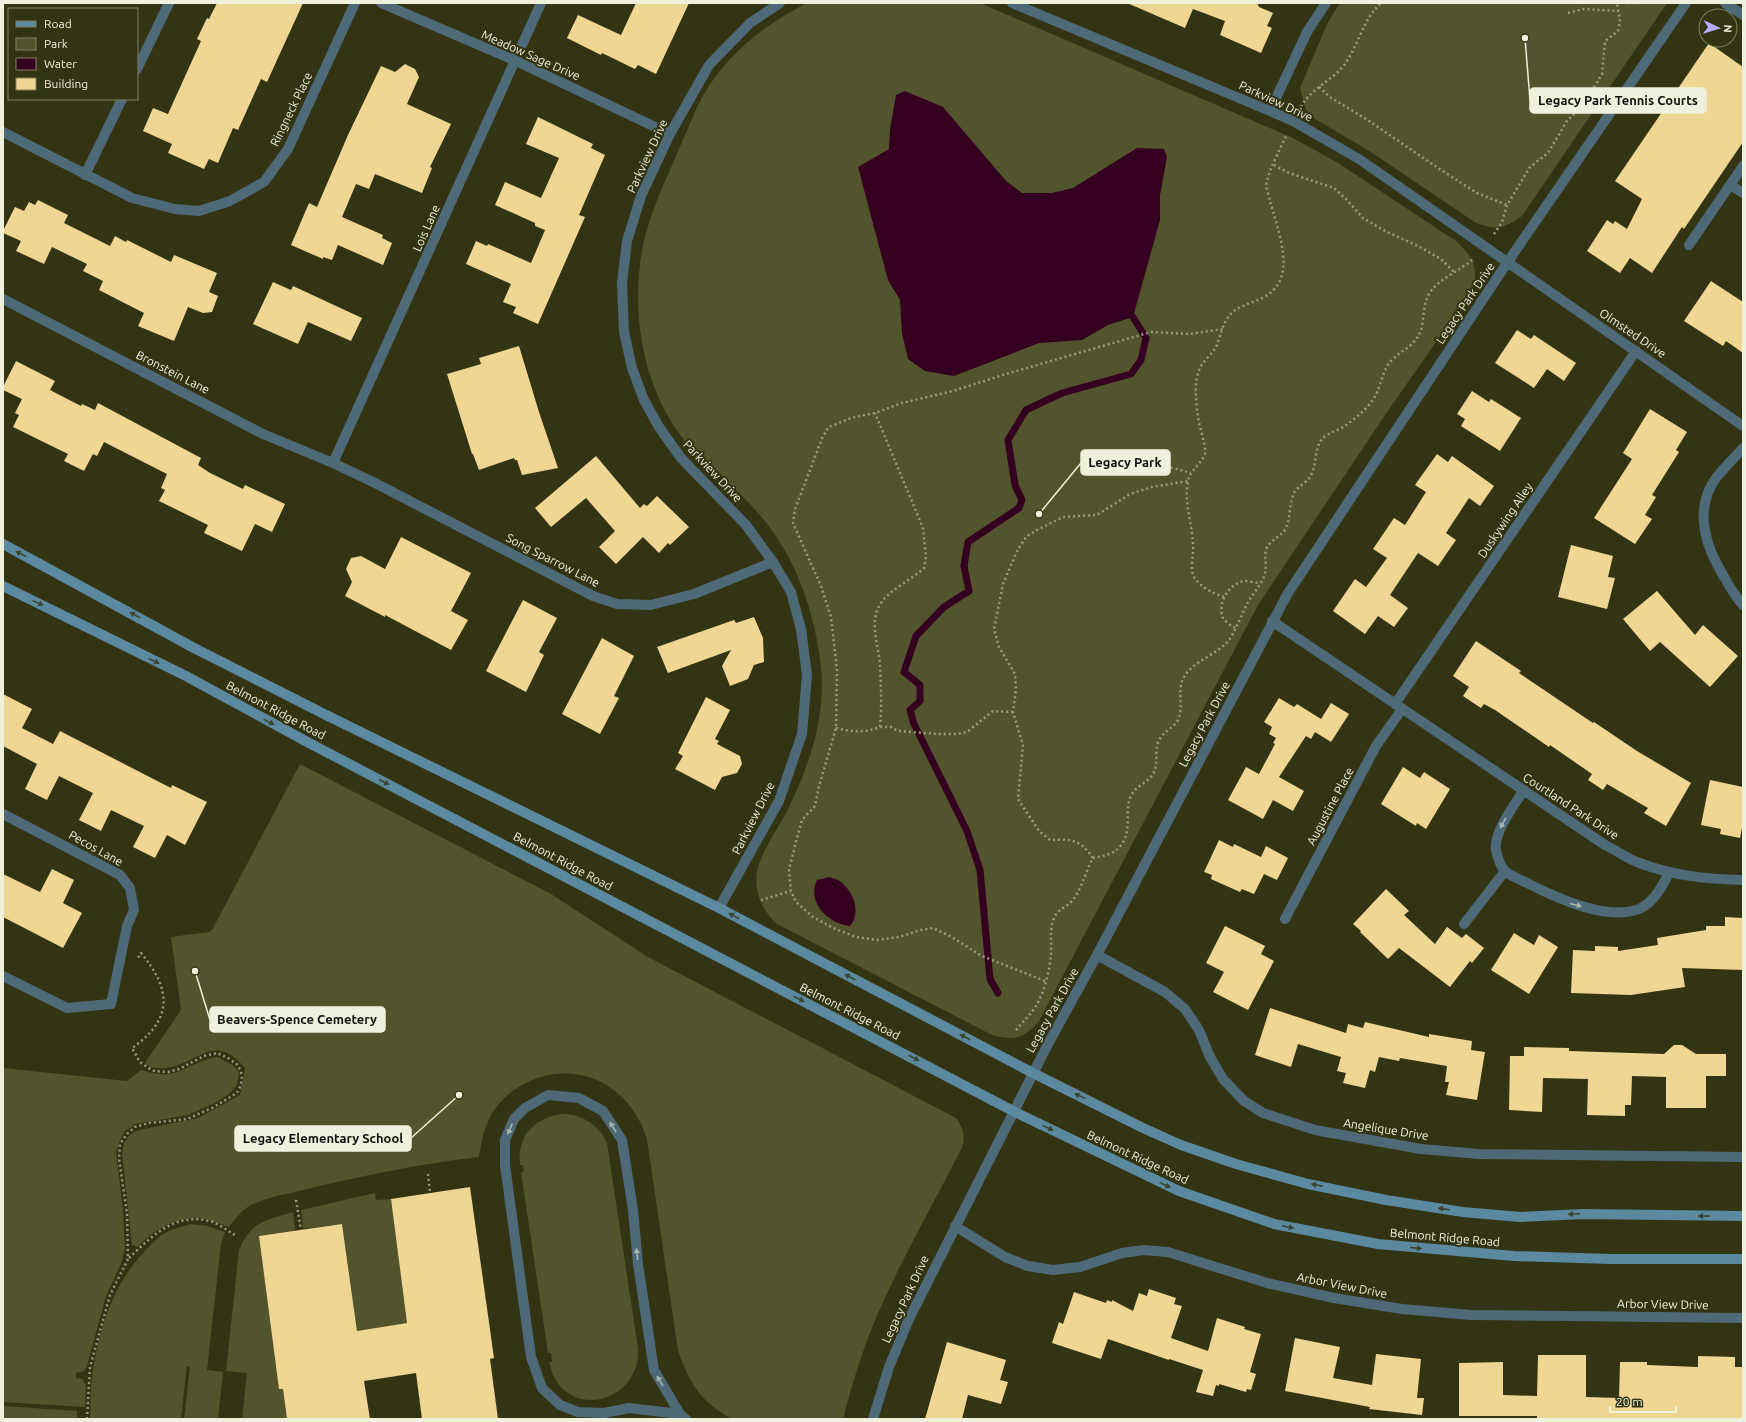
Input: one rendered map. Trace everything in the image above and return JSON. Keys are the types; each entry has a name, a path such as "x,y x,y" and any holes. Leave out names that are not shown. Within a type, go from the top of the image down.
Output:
{"main road":[{"name":"Belmont Ridge Road","path":"3,544 194,648 326,716 719,908 1033,1073 1156,1134 1202,1153 1308,1184 1386,1200 1463,1212 1520,1217 1584,1214 1743,1216"},
{"name":"Belmont Ridge Road","path":"3,586 186,676 311,744 1013,1111 1178,1191 1274,1224 1378,1244 1514,1256 1610,1259 1743,1259"}],"street":[{"path":"138,67 169,3"},
{"name":"Ringneck Place","path":"3,132 132,198 175,209 199,211 230,201 264,182 288,149 355,3"},
{"name":"Meadow Sage Drive","path":"381,3 516,61 670,134"},
{"name":"Lois Lane","path":"333,463 541,3"},
{"name":"Parkview Drive","path":"719,908 780,801 802,734 807,674 801,629 791,592 773,562 746,525 681,458 659,427 644,400 632,368 624,332 622,290 627,241 641,196 670,134 709,65 750,23 780,3"},
{"name":"Parkview Drive","path":"1012,3 1293,121 1359,159 1485,246 1507,263"},
{"path":"1270,111 1307,32 1326,3"},
{"name":"Legacy Park Drive","path":"873,1419 889,1367 909,1319 955,1226 1013,1111 1288,593 1507,263 1686,3"},
{"path":"1725,3 1743,15"},
{"path":"85,175 122,100"},
{"path":"1689,245 1743,166"},
{"path":"1730,184 1743,193"},
{"name":"Olmsted Drive","path":"1507,263 1743,426"},
{"name":"Bronstein Lane","path":"3,299 263,434 333,463"},
{"name":"Duskywing Alley","path":"1399,706 1636,351"},
{"path":"1743,448 1715,479 1706,499 1703,520 1707,542 1712,554 1734,596 1743,604"},
{"name":"Song Sparrow Lane","path":"333,463 375,483 593,596 617,604 651,605 694,594 773,562"},
{"path":"1272,621 1399,706"},
{"name":"Courtland Park Drive","path":"1399,706 1605,844 1637,862 1670,873 1705,879 1743,880"},
{"name":"Augustine Place","path":"1285,919 1376,746 1399,706"},
{"path":"1524,790 1501,827 1496,848 1499,859 1505,871 1570,903 1601,910 1625,912 1641,908 1653,899 1670,873"},
{"name":"Pecos Lane","path":"3,814 120,875 130,888 134,910 128,926 111,1004 67,1008 3,976"},
{"path":"1464,924 1505,871"},
{"name":"Angelique Drive","path":"1097,955 1165,992 1185,1009 1199,1030 1210,1057 1223,1079 1244,1101 1263,1113 1316,1130 1421,1149 1478,1154 1743,1157"},
{"path":"548,1095 579,1098 603,1111 622,1140 633,1210 638,1264 654,1370 683,1417 629,1408 604,1413 578,1412 560,1405 542,1388 531,1357 506,1165 505,1140 514,1119 525,1108 548,1095"},
{"name":"Arbor View Drive","path":"955,1226 1005,1257 1028,1266 1053,1270 1080,1267 1122,1253 1144,1250 1168,1252 1267,1282 1334,1298 1402,1309 1471,1314 1743,1318"}],"path":[{"path":"1224,597 1212,593 1194,577 1192,569 1193,533 1187,505 1188,481 1191,473 1200,463 1205,452 1196,400 1197,380 1201,367 1215,348 1226,320 1234,310 1263,298 1273,291 1281,278 1283,266 1282,249 1266,181 1293,121 1306,98 1344,64 1373,11 1381,3"},
{"path":"1016,1030 1036,1006 1050,970 1052,950 1050,931 1054,918 1060,910 1071,902 1078,891 1085,872 1093,858 1116,852 1124,842 1128,829 1128,809 1130,796 1137,787 1150,778 1157,761 1157,744 1163,733 1178,719 1181,705 1181,686 1184,677 1197,664 1224,647 1236,628 1246,605 1265,573 1266,551 1269,544 1277,539 1287,525 1295,492 1310,478 1315,468 1317,451 1322,439 1346,425 1368,405 1380,389 1383,376 1389,364 1414,343 1421,330 1428,296 1454,272 1468,264 1485,246 1502,222 1507,205 1530,167 1548,154 1567,121 1585,103 1602,74 1605,41 1618,31 1620,21 1617,3"},
{"path":"1627,3 1639,3"},
{"path":"1568,12 1583,9 1619,11"},
{"path":"1319,87 1330,97 1369,121 1477,193 1507,205"},
{"path":"1274,165 1289,173 1334,188 1363,218 1385,231 1418,246 1441,259 1454,272"},
{"path":"1045,981 982,956 950,936 933,928 899,937 877,940 856,937 833,928 813,917 796,902 791,891 789,870 802,820 816,806 836,728 838,670 831,616 821,586 795,529 793,523 795,509 823,436 830,427 851,418 875,413 890,406 953,391 1151,332 1190,334 1223,329"},
{"path":"875,413 923,528 926,557 924,568 887,598 882,603 876,614 875,628 880,664 880,727"},
{"path":"1137,458 1191,473"},
{"path":"1093,858 1085,847 1068,839 1050,840 1039,831 1018,799 1023,745 1013,712 1016,690 1015,674 999,647 994,629 1003,584 1018,549 1027,536 1063,517 1097,516 1130,494 1152,487 1188,481"},
{"path":"1236,628 1224,619 1221,608 1224,597 1232,587 1244,581 1260,583"},
{"path":"836,728 860,732 870,731 880,727 891,728 898,731 957,734 967,732 993,711 1013,712"},
{"path":"761,900 791,891"},
{"path":"128,1259 127,1213 119,1159 120,1144 126,1134 135,1127 149,1123 187,1119 212,1108 237,1093 241,1085 242,1075 238,1065 217,1053 204,1056 186,1066 168,1072 154,1071 140,1062 132,1048 144,1039 156,1026 163,1008 162,986 152,968 141,953 137,960"},
{"path":"428,1174 430,1193"},
{"path":"296,1200 301,1230"},
{"path":"87,1419 90,1367 110,1295 128,1259 160,1230 177,1222 198,1219 214,1223 235,1235"}],"green space":[{"path":"807,3 980,3 1293,138 1338,163 1456,241 1473,262 1475,281 1473,289 1383,418 1258,605 1039,1021 1028,1032 1018,1037 1007,1038 992,1035 777,924 763,907 758,894 756,880 761,858 785,815 801,780 814,744 818,725 822,686 818,644 813,621 798,578 777,537 747,501 689,446 672,423 659,398 649,371 642,343 638,285 641,257 647,230 657,201 697,107 717,74 743,46 774,22"},
{"path":"1340,3 1667,3 1522,216 1505,226 1490,227 1476,223 1371,152 1315,119 1306,110 1300,88 1328,22"},
{"path":"300,764 551,894 648,957 956,1118 963,1132 964,1140 962,1148 907,1253 876,1318 866,1343 843,1419 732,1419 721,1413 704,1399 692,1383 678,1351 647,1139 639,1120 628,1104 615,1091 600,1081 583,1075 564,1074 545,1076 526,1083 514,1090 499,1104 491,1115 482,1139 479,1157 390,1171 272,1197 251,1205 245,1209 229,1227 211,1220 191,1218 174,1222 158,1230 150,1235 138,1247 132,1245 122,1153 124,1143 134,1132 198,1118 240,1095 245,1068 233,1057 223,1051 205,1053 175,1066 162,1068 155,1068 145,1063 181,1010 171,937 209,932 212,930"},
{"path":"218,1057 234,1066 239,1072 237,1085 229,1094 215,1103 188,1115 135,1124 124,1132 119,1143 116,1152 123,1210 125,1248 121,1264 106,1296 87,1366 84,1371 76,1373 76,1378 83,1379 86,1386 85,1407 3,1402 3,1068 127,1081 141,1070 165,1074 174,1073 197,1063"},
{"path":"562,1114 569,1114 589,1121 599,1130 607,1143 638,1348 636,1365 630,1380 619,1390 607,1397 593,1400 579,1398 566,1391 555,1379 549,1362 552,1362 551,1353 548,1353 521,1172 524,1172 523,1165 520,1165 521,1145 529,1130 543,1120"},
{"path":"375,1193 376,1200 391,1199 407,1323 357,1331 342,1224 303,1229 301,1210"},
{"path":"293,1212 295,1231 259,1236 279,1388 283,1389 287,1419 242,1419 247,1373 226,1371 239,1250 244,1240 254,1227 267,1220"},
{"path":"190,1224 207,1226 225,1232 221,1244 207,1370 223,1372 218,1419 184,1419 190,1367 187,1366 181,1419 90,1419 91,1382 96,1354 104,1321 117,1290 125,1276 148,1247 161,1236 170,1231"},
{"path":"3,1406 77,1411 77,1419 3,1419"}],"water":[{"path":"905,91 943,107 1006,181 1022,193 1052,193 1073,188 1137,148 1164,149 1167,157 1160,195 1160,220 1133,317 1108,325 1082,340 1039,343 954,376 925,371 908,359 902,333 900,300 888,280 858,167 889,149 890,129 896,95"},
{"path":"829,877 838,880 852,895 855,914 854,920 850,926 834,921 827,916 817,904 814,888 817,880"}],"building":[{"path":"217,3 303,3 267,82 261,79 238,130 233,128 218,163 209,159 204,169 168,153 172,144 143,131 153,108 168,114 201,41 197,39 207,18 209,19"},
{"path":"636,3 689,3 656,74 638,65 635,69 602,53 601,55 567,38 578,15 621,35"},
{"path":"1127,3 1257,3 1259,7 1273,13 1267,26 1272,28 1261,53 1220,35 1225,21 1193,9 1185,28"},
{"path":"1706,48 1716,48 1743,67 1743,142 1684,229 1682,227 1652,273 1630,258 1620,273 1587,251 1607,220 1613,224 1615,221 1627,229 1642,199 1615,181"},
{"path":"405,64 415,69 419,77 407,104 451,124 430,167 432,168 422,193 375,174 369,189 356,184 342,217 383,235 382,238 392,243 383,265 338,245 332,260 323,257 323,259 291,245 309,203 317,207 348,135 381,66 395,72"},
{"path":"538,117 593,144 591,148 605,155 579,215 585,217 538,324 513,313 516,307 503,302 511,284 466,264 476,241 487,246 488,244 531,263 545,230 535,226 535,223 495,205 505,182 541,198 559,158 526,144"},
{"path":"38,200 68,215 64,223 110,246 115,236 126,242 127,240 171,262 174,255 217,273 209,292 218,296 212,312 203,313 188,307 174,341 138,326 144,313 99,290 103,281 83,271 87,264 52,247 44,264 16,251 21,241 3,233 3,231 15,207 24,211 29,202 35,205"},
{"path":"1711,281 1743,302 1743,353 1726,341 1723,346 1684,321"},
{"path":"273,282 291,290 293,286 362,318 351,341 308,322 298,344 253,324"},
{"path":"1517,330 1531,339 1534,335 1576,363 1564,381 1547,369 1534,388 1495,363"},
{"path":"519,346 558,468 522,475 517,460 514,458 479,470 472,454 447,374 481,364 479,358"},
{"path":"16,361 55,381 50,390 81,406 82,404 95,410 98,403 201,458 198,465 210,473 243,489 245,485 285,504 272,532 255,524 242,551 204,533 208,525 159,501 165,490 161,488 167,474 104,442 97,456 93,454 84,471 64,461 68,454 13,427 19,415 15,413 22,399 3,390 3,387"},
{"path":"1472,391 1489,402 1491,399 1521,418 1500,451 1461,426 1465,419 1457,414"},
{"path":"1650,409 1687,432 1676,450 1679,452 1652,495 1656,497 1645,515 1652,519 1635,544 1594,518 1632,459 1623,453"},
{"path":"1437,454 1448,462 1452,456 1494,486 1480,506 1469,498 1446,533 1456,540 1438,566 1418,553 1390,595 1408,608 1394,627 1378,616 1365,634 1333,611 1355,579 1366,587 1387,558 1373,549 1394,518 1405,525 1426,492 1415,485"},
{"path":"596,456 640,508 644,504 647,506 657,496 689,527 670,545 668,543 659,553 643,537 616,564 599,547 615,531 586,498 551,527 535,508"},
{"path":"401,537 471,573 451,611 468,620 451,650 385,615 385,617 345,596 352,582 346,569 351,558 361,556 385,569"},
{"path":"1571,545 1613,556 1608,577 1615,578 1607,609 1558,597"},
{"path":"1657,591 1695,635 1703,625 1738,656 1710,687 1660,642 1650,651 1623,619"},
{"path":"523,600 557,618 539,652 544,655 526,692 486,671"},
{"path":"754,617 763,638 764,662 754,665 748,679 730,686 722,666 731,650 668,673 657,647 734,620 736,623"},
{"path":"602,638 634,656 614,696 619,698 600,734 562,714"},
{"path":"1476,641 1521,671 1519,673 1593,723 1594,722 1637,751 1691,783 1666,826 1644,813 1648,808 1607,784 1603,790 1588,780 1592,774 1550,745 1549,747 1495,710 1484,704 1481,708 1463,696 1469,687 1453,676"},
{"path":"3,694 32,709 22,728 53,744 60,731 171,788 172,785 207,802 185,845 167,835 155,858 133,847 144,826 111,810 101,831 79,820 93,793 59,776 47,800 25,789 37,764 3,746"},
{"path":"706,697 730,710 715,739 719,741 717,744 740,756 742,764 737,773 722,777 715,790 675,769 683,756 678,753"},
{"path":"1279,698 1294,707 1297,704 1321,719 1331,703 1349,714 1331,742 1315,732 1311,739 1306,736 1279,777 1304,791 1293,811 1273,800 1263,819 1228,800 1246,767 1259,774 1275,744 1273,743 1276,738 1269,734 1272,727 1264,722"},
{"path":"1403,767 1420,778 1424,772 1450,789 1426,829 1417,823 1416,826 1381,804"},
{"path":"1710,780 1743,787 1743,823 1740,838 1720,834 1721,829 1701,825"},
{"path":"1219,840 1233,847 1234,844 1261,857 1266,846 1288,858 1277,880 1264,874 1254,894 1242,889 1240,892 1211,879 1212,875 1204,872"},
{"path":"52,869 74,880 63,903 82,913 63,948 3,917 3,874 40,892"},
{"path":"1386,889 1409,911 1404,915 1435,944 1447,927 1462,938 1466,934 1484,948 1472,963 1470,961 1450,987 1399,948 1388,959 1353,924"},
{"path":"1725,917 1743,918 1743,970 1682,968 1685,987 1631,995 1571,993 1573,950 1595,951 1595,946 1618,947 1618,951 1658,945 1657,938 1706,930 1706,926 1725,926"},
{"path":"1225,926 1265,946 1261,954 1274,961 1248,1010 1213,992 1224,972 1206,963"},
{"path":"1514,933 1534,945 1539,935 1558,947 1529,994 1491,970"},
{"path":"1270,1008 1346,1033 1348,1024 1363,1028 1365,1022 1429,1037 1429,1034 1472,1041 1471,1050 1485,1052 1477,1100 1446,1095 1449,1082 1445,1082 1447,1066 1400,1058 1399,1061 1379,1057 1375,1072 1370,1070 1365,1088 1343,1083 1346,1073 1337,1071 1341,1057 1298,1044 1291,1067 1255,1055"},
{"path":"1674,1045 1682,1045 1696,1054 1726,1054 1726,1076 1706,1076 1706,1108 1666,1108 1666,1077 1632,1076 1631,1105 1625,1105 1625,1116 1587,1115 1588,1079 1543,1078 1542,1112 1509,1110 1510,1056 1524,1056 1524,1047 1569,1048 1569,1051 1664,1054"},
{"path":"470,1187 494,1358 490,1359 498,1419 422,1419 416,1373 364,1381 370,1419 287,1419 283,1389 279,1389 259,1236 342,1224 357,1331 407,1323 391,1199"},
{"path":"1149,1289 1176,1298 1174,1304 1182,1306 1171,1338 1208,1351 1217,1318 1261,1334 1250,1372 1256,1374 1251,1390 1247,1389 1246,1392 1219,1384 1219,1386 1216,1385 1213,1396 1196,1392 1203,1370 1108,1339 1101,1359 1052,1343 1059,1322 1063,1324 1074,1292 1106,1303 1107,1300 1112,1302 1112,1300 1133,1311 1139,1293 1147,1296"},
{"path":"1295,1338 1340,1347 1333,1378 1372,1385 1376,1354 1421,1359 1417,1398 1424,1398 1422,1415 1369,1409 1370,1407 1285,1391"},
{"path":"947,1342 1006,1360 1000,1380 1008,1382 1001,1404 968,1395 962,1419 925,1419"},
{"path":"1538,1355 1586,1355 1586,1397 1619,1398 1620,1362 1647,1362 1647,1365 1698,1367 1698,1356 1735,1357 1735,1367 1743,1367 1743,1419 1537,1419 1537,1416 1459,1416 1459,1363 1503,1362 1503,1395 1537,1396"}],"waterway":[{"path":"998,993 990,979 980,870 967,831 914,724 910,710 920,701 920,685 904,672 916,636 944,607 969,591 964,566 968,542 1019,508 1022,500 1015,485 1008,440 1026,410 1062,393 1131,374 1141,360 1146,338 1133,317"}],"place":[{"name":"Legacy Park Tennis Courts","path":"1525,38"},
{"name":"Legacy Park","path":"1039,514"},
{"name":"Beavers-Spence Cemetery","path":"195,971"},
{"name":"Legacy Elementary School","path":"459,1095"}]}
